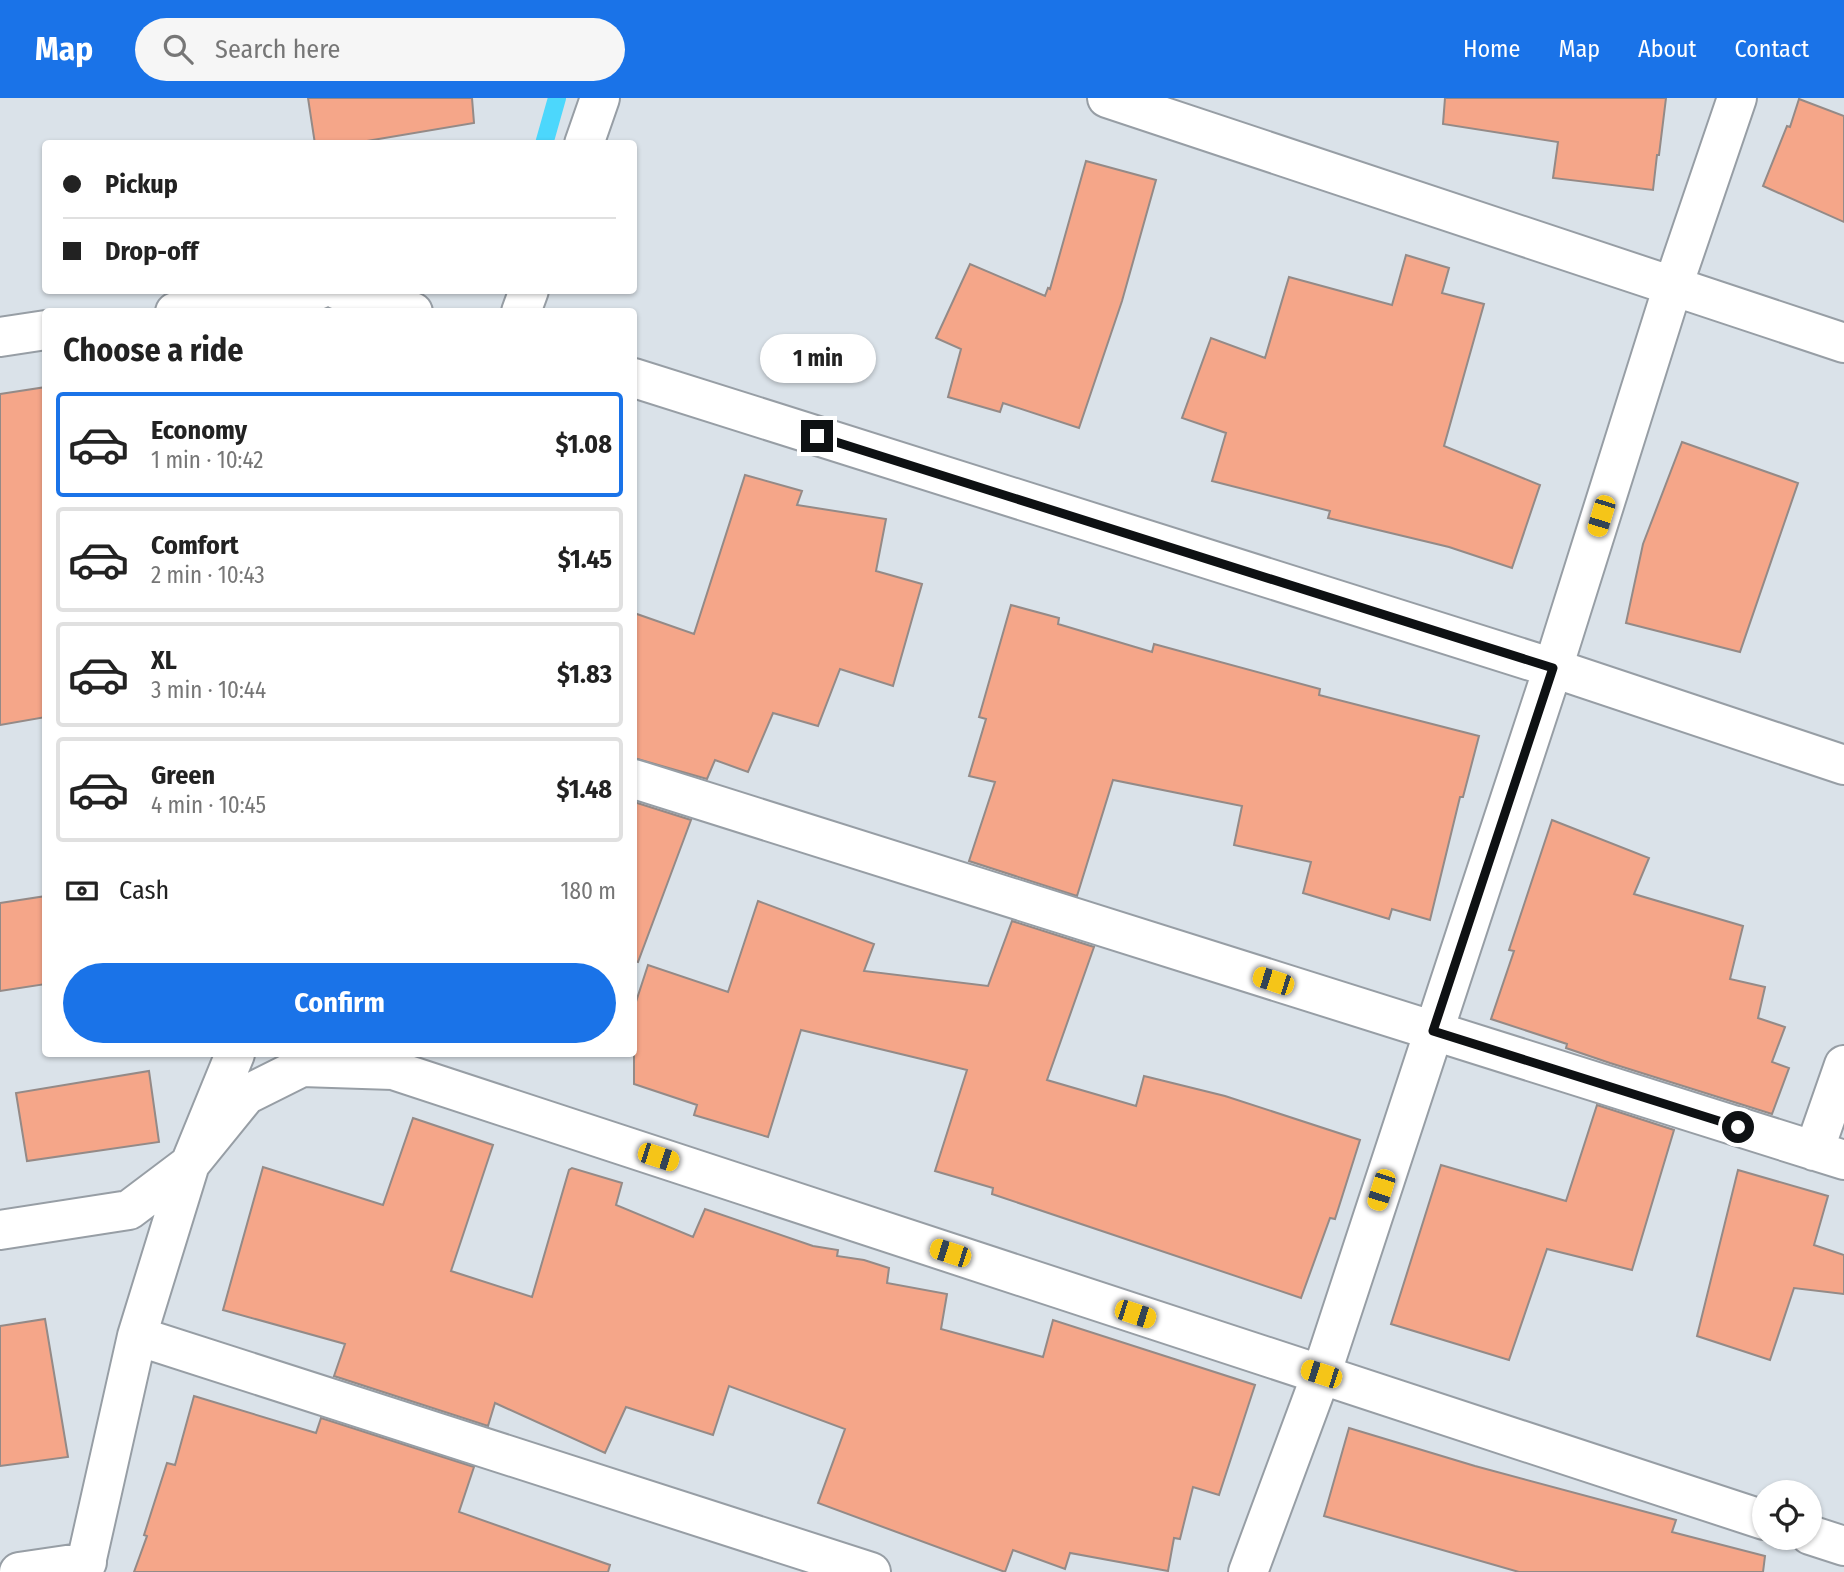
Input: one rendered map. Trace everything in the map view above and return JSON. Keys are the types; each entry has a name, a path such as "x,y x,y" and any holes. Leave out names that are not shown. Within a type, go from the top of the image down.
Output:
{"street":[{"path":"585,140 600,98"},
{"path":"1107,98 1844,344"},
{"path":"1248,1572 1321,1374 1553,668 1673,286 1737,98"},
{"path":"201,308 292,294"},
{"path":"352,294 399,308"},
{"path":"0,337 42,331"},
{"path":"637,379 1553,668 1844,765"},
{"path":"637,780 1829,1156 1844,1065"},
{"path":"19,1572 86,1567 137,1336 190,1164 234,1057"},
{"path":"1,1224 129,1210 190,1164 246,1095 302,1068 393,1070 1752,1516"},
{"path":"137,1336 871,1572"},
{"path":"1822,1539 1844,1546"}],"building":[{"path":"308,98 472,98 474,123 373,140 314,140"},
{"path":"1445,98 1666,98 1653,190 1553,178 1558,142 1443,124"},
{"path":"1799,99 1844,116 1844,222 1763,186 1787,126 1790,127"},
{"path":"1086,161 1156,180 1122,301 1079,428 1003,403 1000,412 948,397 961,349 936,338 970,264 1045,296 1048,288 1050,289"},
{"path":"1406,255 1449,268 1442,293 1484,304 1444,446 1540,485 1512,568 1449,547 1328,518 1330,511 1212,481 1226,433 1182,418 1211,338 1265,358 1289,277 1392,305"},
{"path":"42,388 42,718 0,725 0,394"},
{"path":"1682,442 1798,483 1740,652 1626,623 1643,544"},
{"path":"745,475 802,491 797,505 886,519 876,571 922,584 893,686 840,669 818,726 773,713 748,772 715,760 707,779 637,759 637,614 694,634"},
{"path":"1011,605 1059,618 1058,624 1152,652 1154,644 1320,689 1319,695 1479,736 1463,797 1460,797 1430,920 1392,909 1389,919 1303,893 1311,862 1234,845 1242,806 1113,780 1077,896 969,861 995,782 969,776 986,719 979,717"},
{"path":"637,803 691,820 637,962"},
{"path":"1552,820 1649,858 1634,894 1743,926 1730,979 1765,987 1758,1018 1785,1027 1772,1062 1789,1068 1772,1114 1610,1063 1566,1048 1567,1044 1491,1019 1514,951 1509,950"},
{"path":"42,897 42,985 0,991 0,903"},
{"path":"758,901 874,944 864,971 988,986 1012,921 1094,947 1047,1080 1136,1106 1144,1076 1225,1096 1360,1140 1335,1219 1330,1218 1301,1298 992,1194 993,1188 935,1171 967,1070 801,1030 768,1137 694,1115 697,1105 634,1084 637,999 648,965 728,992"},
{"path":"149,1071 159,1142 27,1161 16,1093"},
{"path":"1597,1105 1674,1130 1632,1270 1547,1249 1509,1360 1391,1324 1441,1165 1566,1201"},
{"path":"413,1118 493,1145 451,1271 532,1297 569,1170 572,1168 622,1183 616,1205 693,1237 705,1209 813,1246 838,1250 837,1256 864,1260 889,1268 887,1283 947,1294 941,1329 1043,1357 1053,1320 1255,1385 1219,1495 1193,1487 1180,1539 1174,1538 1168,1571 1070,1553 1065,1569 1013,1550 1005,1572 818,1503 845,1429 729,1386 713,1435 626,1407 605,1453 495,1403 488,1426 334,1376 345,1344 223,1310 263,1167 383,1205"},
{"path":"1738,1170 1828,1196 1814,1245 1844,1255 1844,1294 1794,1288 1770,1360 1697,1336"},
{"path":"45,1319 68,1457 0,1466 0,1326"},
{"path":"194,1396 316,1433 321,1418 474,1467 459,1512 610,1565 608,1572 134,1572 167,1463 175,1465"},
{"path":"1349,1428 1475,1466 1676,1520 1672,1532 1765,1556 1763,1572 1519,1572 1324,1516"}],"waterway":[{"path":"545,140 557,98"}],"route":[{"path":"817,436 1553,668 1433,1031 1738,1127"}]}
